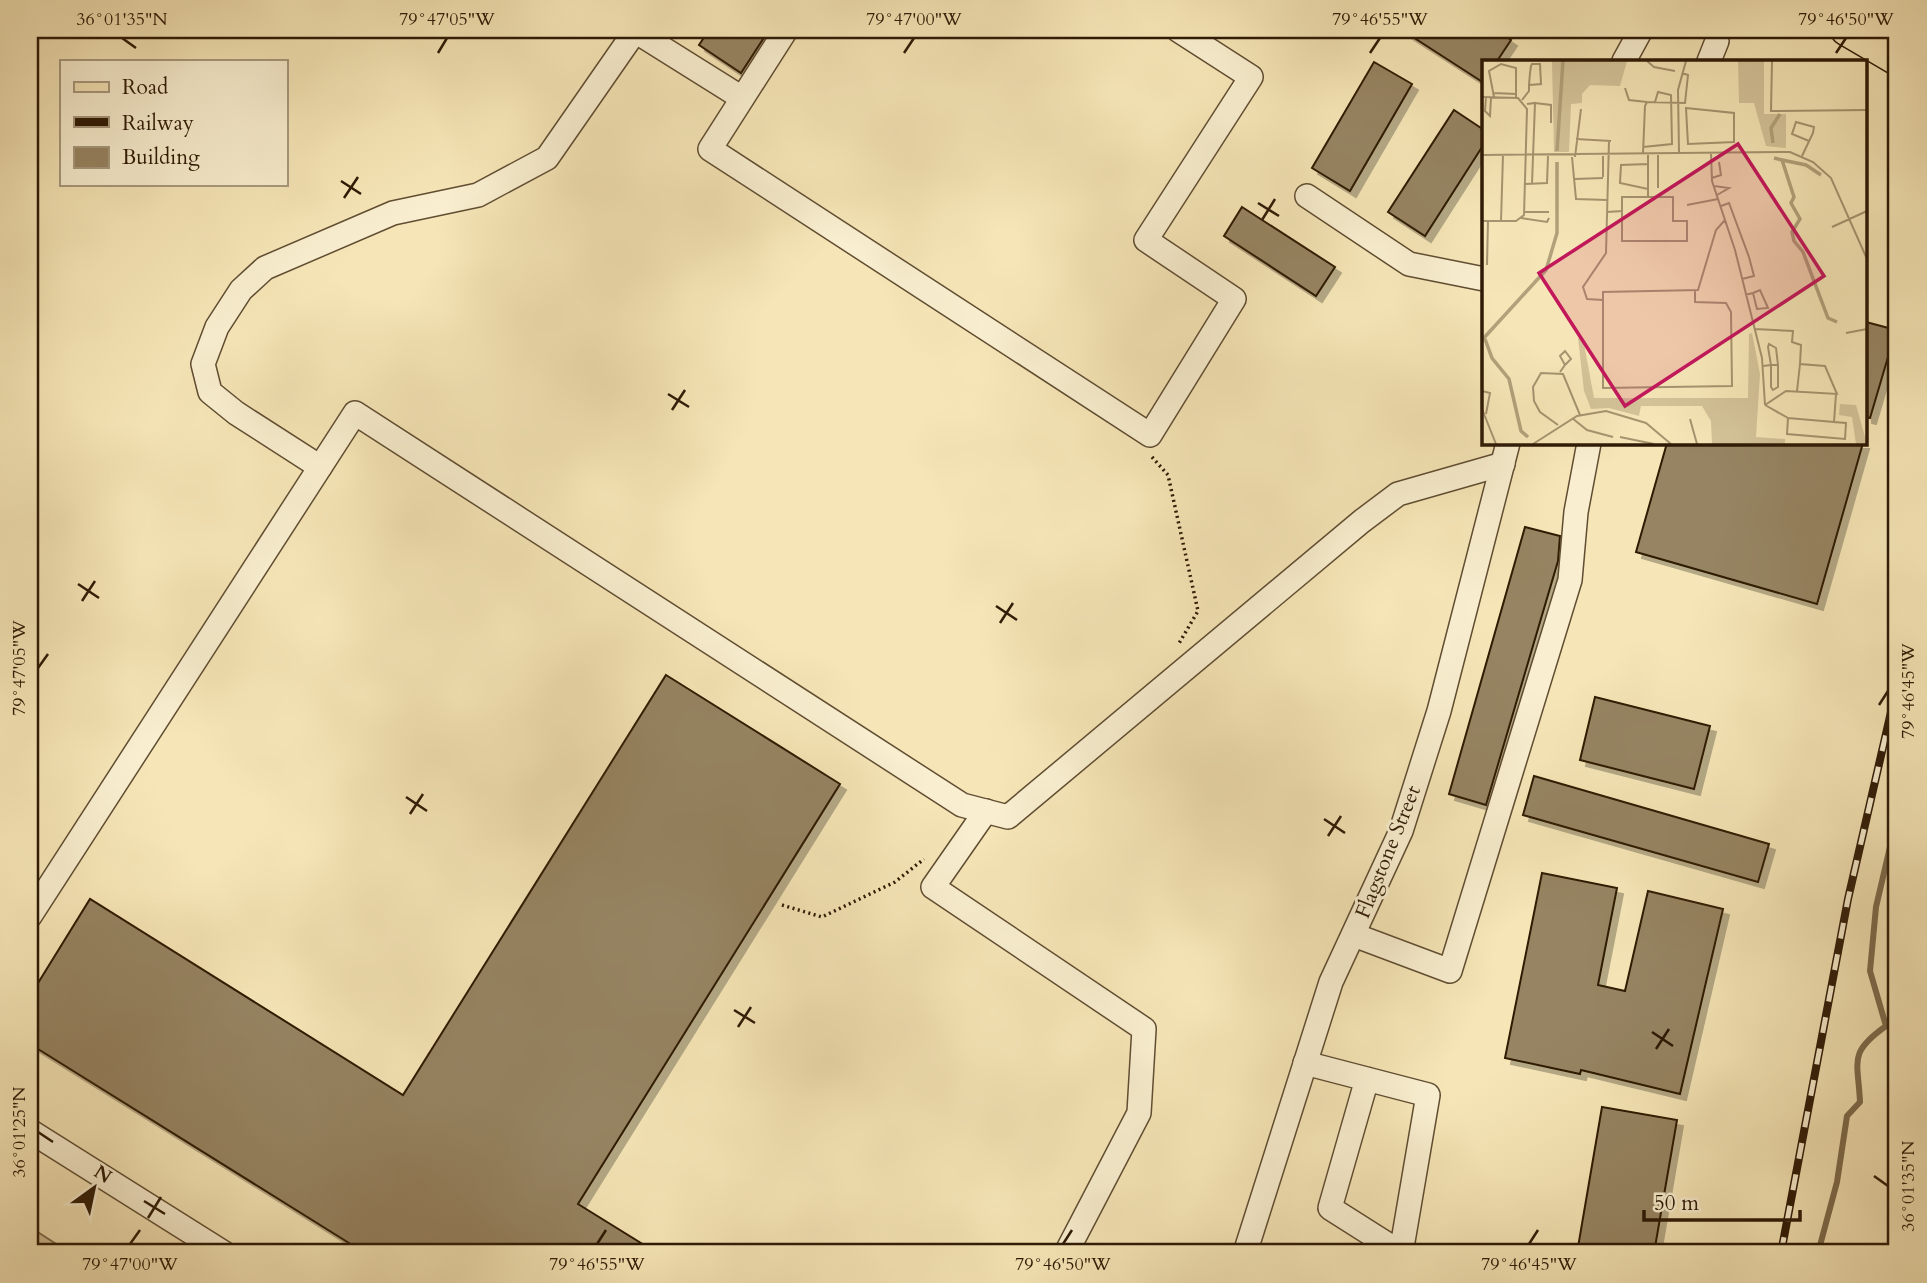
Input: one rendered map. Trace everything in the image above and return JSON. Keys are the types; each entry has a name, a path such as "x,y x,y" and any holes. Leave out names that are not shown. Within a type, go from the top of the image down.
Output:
{"main road":[{"path":"1846,30 1897,61"}],"street":[{"path":"320,467 236,413 210,392 204,364 217,327 240,290 265,268 393,213 478,195 547,158 635,30 742,98"},
{"path":"786,30 710,149 1150,435 1234,299 1146,240 1251,77 1178,30"},
{"path":"1625,60 1641,30"},
{"path":"1307,196 1409,264 1482,279"},
{"path":"30,916 355,413 962,805 1008,817 1362,521 1398,494 1506,454"},
{"path":"1354,935 1450,971 1570,580 1576,512 1589,444"},
{"name":"Flagstone Street","path":"1245,1253 1331,982 1401,831 1409,807 1439,711 1506,454"},
{"path":"986,811 933,887 1144,1029 1139,1113 1066,1253"},
{"path":"1305,1063 1428,1094 1401,1253 1330,1208 1367,1079"},
{"path":"30,1130 224,1253"}],"path":[{"path":"1149,453 1168,475 1198,611 1175,651"},
{"path":"782,905 822,917 895,882 927,857"}],"shaded area":[{"path":"30,1227 70,1253 30,1253"}],"building":[{"path":"709,30 769,30 741,73 699,45"},
{"path":"1402,30 1496,30 1511,40 1498,60 1482,60 1482,82"},
{"path":"1374,62 1412,84 1350,191 1312,168"},
{"path":"1454,110 1482,129 1482,147 1425,236 1388,212"},
{"path":"1242,207 1335,267 1316,296 1224,236"},
{"path":"1868,323 1896,330 1868,418"},
{"path":"1667,444 1863,444 1817,604 1636,552"},
{"path":"1525,527 1560,536 1558,561 1486,805 1449,794"},
{"path":"666,675 840,784 578,1204 657,1253 365,1253 30,1044 30,996 90,899 403,1095"},
{"path":"1595,697 1710,726 1694,789 1580,760"},
{"path":"1534,776 1769,844 1758,882 1523,815"},
{"path":"1542,873 1617,888 1598,985 1625,991 1648,891 1723,909 1680,1094 1581,1070 1580,1074 1505,1058"},
{"path":"1602,1107 1677,1120 1654,1253 1577,1253"}],"waterway":[{"path":"1818,1253 1837,1182 1847,1116 1860,1102 1858,1058 1866,1043 1886,1026 1870,971 1876,907 1890,847 1897,840"}],"railway":[{"path":"1781,1253 1848,899 1897,686"}]}
